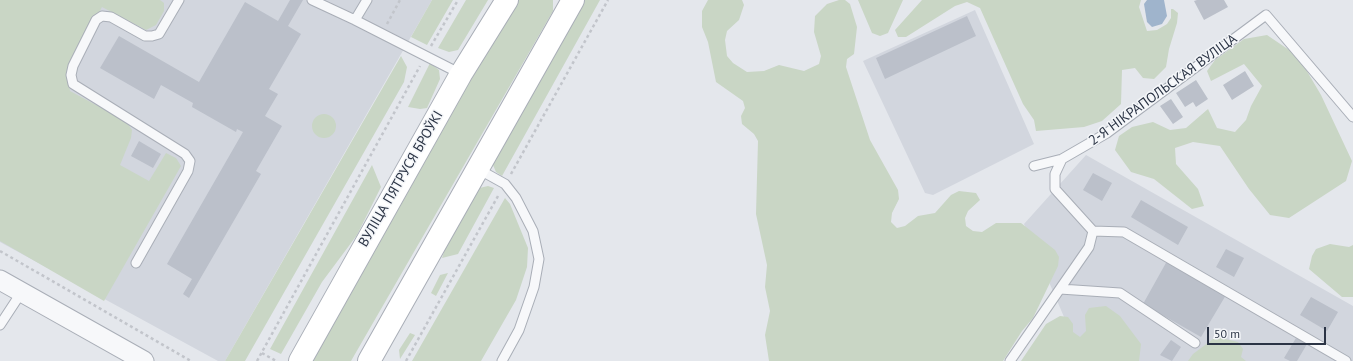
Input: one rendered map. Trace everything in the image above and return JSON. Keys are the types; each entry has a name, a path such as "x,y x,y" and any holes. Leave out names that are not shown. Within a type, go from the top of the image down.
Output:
{"main road":[{"name":"ВУЛІЦА ПЯТРУСЯ БРОЎКІ","path":"300,361 461,74 507,0"},
{"path":"370,361 478,169 566,6"}],"street":[{"path":"0,280 144,361"}],"lane":[{"path":"136,263 188,171 190,162 185,154 73,84 71,75 73,66 96,20 102,16 111,17 145,36 152,36 159,34 179,0"},
{"path":"312,0 355,20 461,74"},
{"path":"355,20 367,0"},
{"name":"2-Я НІКРАПОЛЬСКАЯ ВУЛІЦА","path":"1034,166 1062,159 1107,133 1266,15 1353,117"},
{"path":"1062,159 1055,174 1055,189 1093,231 1124,232 1346,361"},
{"path":"478,169 505,184 516,198 533,231 539,259 534,287 520,330 502,361"},
{"path":"1010,361 1089,247 1093,231"},
{"path":"1060,289 1120,292 1195,344"},
{"path":"0,325 21,293"}],"path":[{"path":"381,33 400,0"},
{"path":"257,361 458,0"},
{"path":"0,251 191,361"},
{"path":"262,353 276,361"}],"shaded area":[{"path":"0,0 432,0 225,361 218,361 0,242"},
{"path":"975,10 1034,144 933,195 925,193 863,61"},
{"path":"1086,155 1353,306 1353,361 1083,361 1024,224"}],"green space":[{"path":"0,0 160,0 164,3 164,11 156,25 146,30 102,7 71,64 67,76 70,91 126,121 132,130 131,138 120,165 149,181 166,153 176,158 181,166 104,301 0,241"},
{"path":"432,0 453,0 427,45 411,37"},
{"path":"466,0 488,0 458,50 449,52 438,48"},
{"path":"516,0 553,0 553,11 351,361 311,361"},
{"path":"582,0 600,0 502,176 496,172 493,165 494,155"},
{"path":"708,0 742,0 744,5 739,20 727,31 725,40 727,56 733,63 747,72 764,71 779,65 804,71 819,64 821,56 814,32 815,16 827,4 839,0 845,0 850,4 857,27 854,54 847,59 846,67 870,140 898,190 899,199 892,213 891,222 897,228 905,226 918,216 935,213 951,195 959,191 976,193 980,200 968,211 965,218 966,226 973,231 982,232 996,223 1021,223 1055,250 1059,257 1058,266 1033,318 1022,331 1003,361 769,361 765,335 770,311 765,287 767,265 756,214 758,141 754,134 742,124 741,116 745,108 743,101 716,82 708,42 702,27 702,11"},
{"path":"858,0 903,0 888,33 880,36 872,33"},
{"path":"922,0 1141,0 1139,7 1147,31 1157,30 1167,24 1171,18 1171,9 1178,13 1166,67 1154,79 1143,78 1135,68 1122,70 1121,104 1102,121 1084,127 1036,131 1034,120 1023,104 980,8 967,2 955,6 906,37 898,37 895,30"},
{"path":"1267,35 1298,56 1321,95 1352,161 1346,181 1289,218 1270,215 1249,189 1220,146 1193,142 1175,148 1176,164 1198,189 1204,206 1192,209 1154,179 1131,172 1115,150 1119,136 1132,127 1153,122 1170,130 1186,128 1208,109 1217,128 1235,132 1246,120 1251,106 1262,86 1244,64 1211,81 1207,71 1215,60 1244,39"},
{"path":"401,56 407,67 404,82 245,361 225,361"},
{"path":"430,63 439,70 440,79 427,108 420,109 408,107"},
{"path":"324,114 333,117 336,126 333,135 324,138 315,135 312,126 315,117"},
{"path":"372,165 381,187 357,235 322,282 281,354 270,349"},
{"path":"488,186 494,188 458,254 442,258 449,237 475,189"},
{"path":"505,198 510,204 528,248 527,267 516,300 481,361 412,361"},
{"path":"1330,244 1349,247 1353,245 1353,297 1342,297 1309,269 1312,256 1316,249"},
{"path":"448,273 436,296 431,293 440,275"},
{"path":"1106,306 1120,316 1141,344 1139,361 1021,361 1046,324 1060,316 1068,317 1073,324 1073,332 1080,337 1086,331 1085,315 1089,308"},
{"path":"410,333 415,335 400,359 399,350"},
{"path":"1221,338 1238,342 1243,349 1241,357 1246,361 1188,361 1193,354 1213,339"}],"water":[{"path":"1147,0 1164,0 1167,16 1162,24 1152,27 1147,22 1144,4"}],"building":[{"path":"290,0 303,0 288,26 301,34 269,89 278,94 265,116 282,126 256,171 261,174 189,298 183,294 192,279 167,264 243,132 237,129 236,132 192,107 193,103 161,85 154,99 100,68 119,36 199,82 245,2 278,21"},
{"path":"1224,0 1228,7 1204,20 1194,1"},
{"path":"967,16 976,36 885,79 876,58"},
{"path":"1245,71 1254,86 1232,100 1223,85"},
{"path":"1196,80 1208,99 1196,107 1193,102 1185,107 1176,93"},
{"path":"1171,99 1183,117 1173,124 1160,106"},
{"path":"139,141 161,154 153,168 131,156"},
{"path":"1093,173 1112,183 1102,201 1083,190"},
{"path":"1141,200 1188,227 1178,245 1131,217"},
{"path":"1226,249 1244,258 1234,277 1216,267"},
{"path":"1167,261 1226,295 1201,337 1143,304"},
{"path":"1311,297 1338,312 1327,331 1300,315"},
{"path":"1296,338 1307,344 1297,361 1290,361 1284,358"},
{"path":"1171,340 1181,347 1172,361 1160,355"}]}
